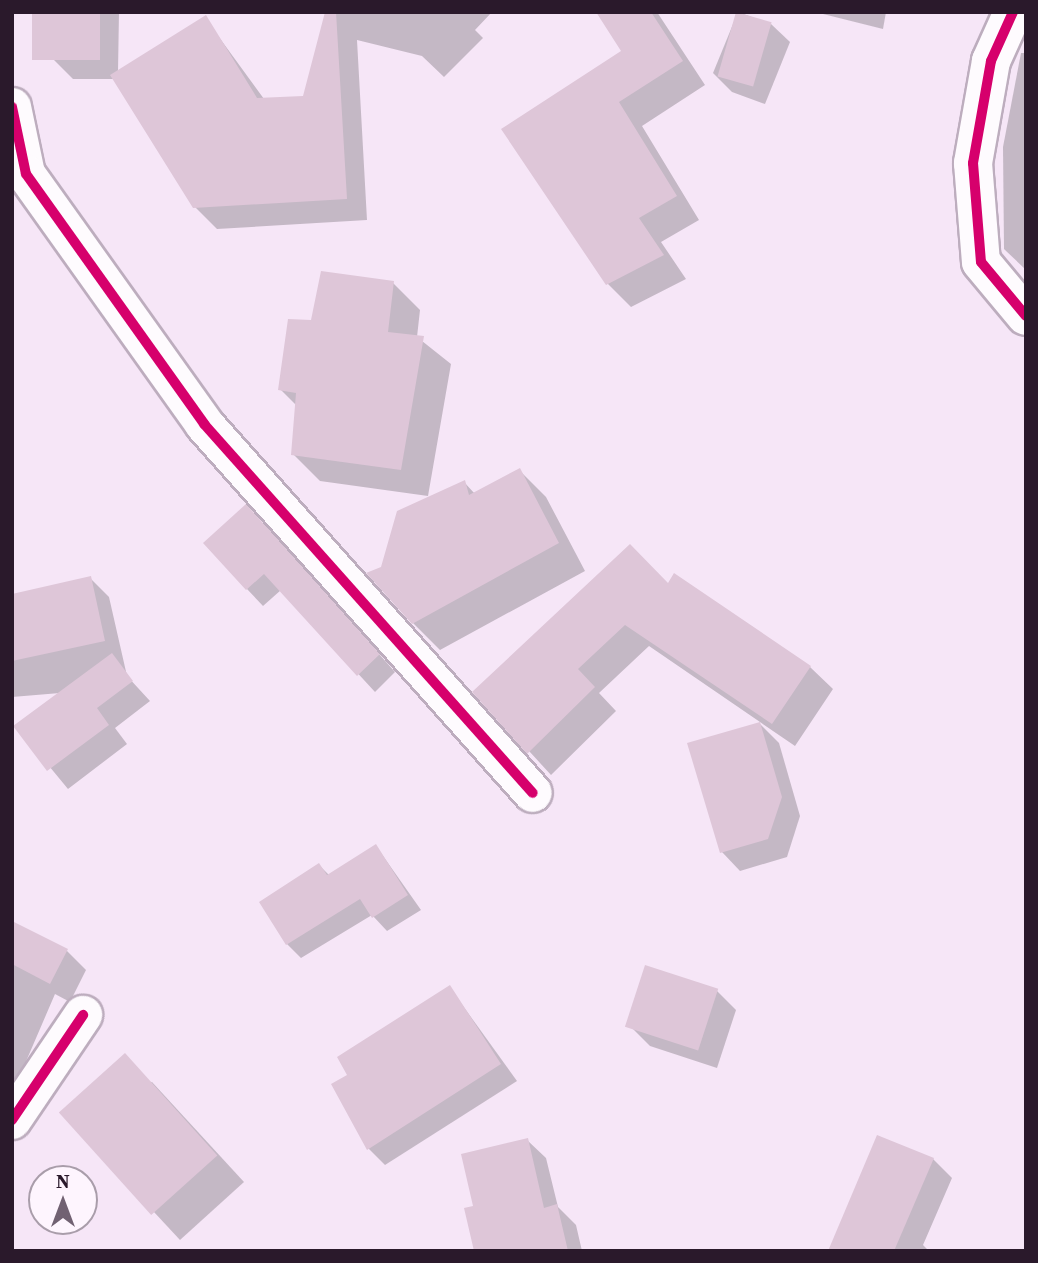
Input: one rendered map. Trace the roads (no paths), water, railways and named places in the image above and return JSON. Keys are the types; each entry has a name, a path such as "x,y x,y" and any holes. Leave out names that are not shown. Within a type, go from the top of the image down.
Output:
{"street":[{"path":"1013,12 991,61 973,163 981,262 1026,316"},
{"path":"12,107 26,174 205,424 533,793"},
{"path":"12,1120 83,1015"}]}
